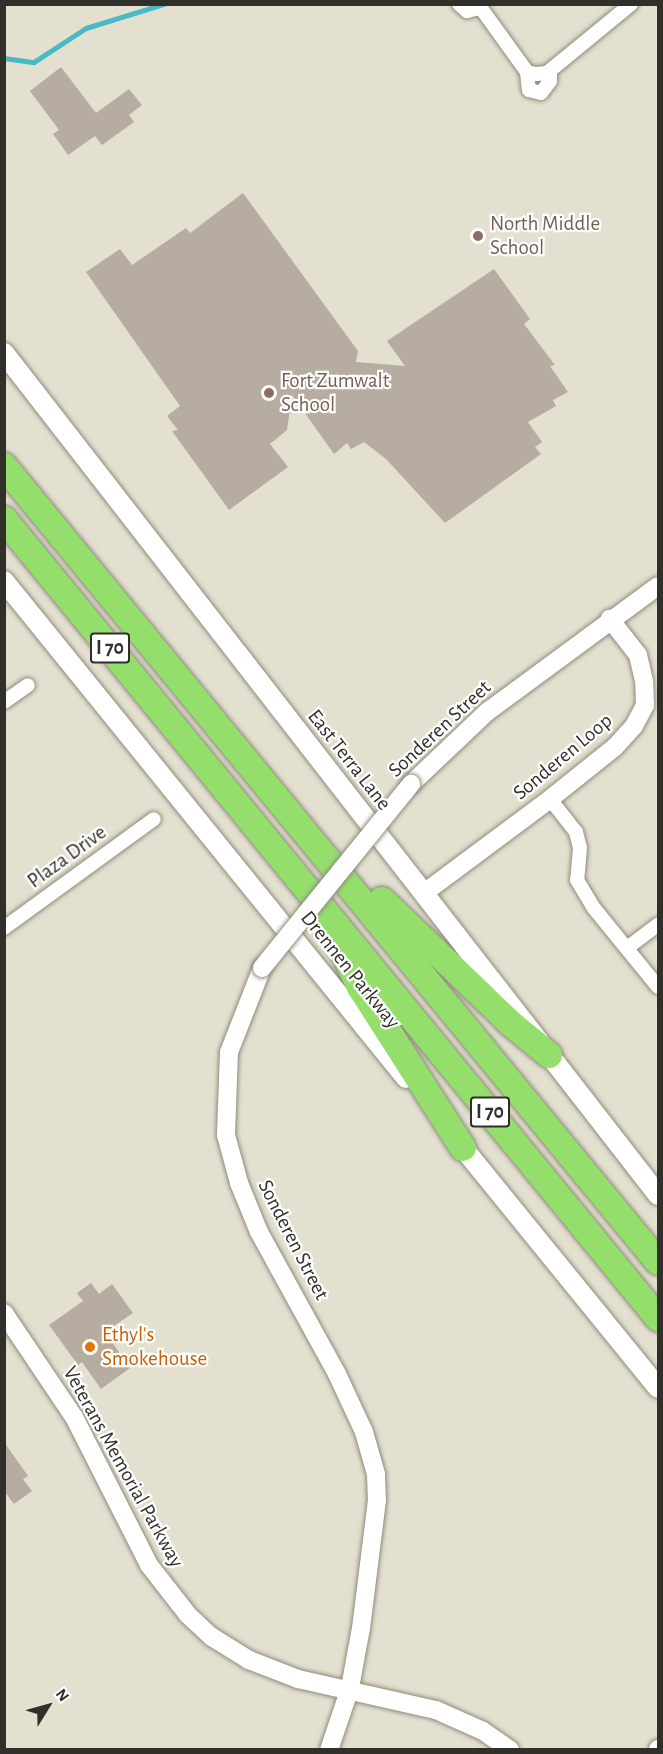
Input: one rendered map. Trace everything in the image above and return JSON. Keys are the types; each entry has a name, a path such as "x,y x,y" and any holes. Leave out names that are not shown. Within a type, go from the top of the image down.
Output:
{"highway":[{"name":"I 70","path":"4,466 325,852 658,1262"},
{"name":"I 70","path":"4,519 658,1318"},
{"path":"325,852 371,890 509,1022 549,1055"},
{"path":"321,907 360,987 463,1148"}],"main road":[{"name":"East Terra Lane","path":"4,353 658,1195"},
{"name":"Drennen Parkway","path":"4,581 658,1388"}],"street":[{"path":"459,4 467,11 479,6 527,72 550,71 630,4"},
{"name":"Sonderen Street","path":"329,1749 350,1688 377,1500 375,1474 364,1432 337,1374 259,1232 239,1183 226,1135 229,1052 262,968 411,784 487,712 610,619 658,586"},
{"name":"Sonderen Loop","path":"424,893 550,799 615,747 634,726 645,705 644,681 638,655 610,619"},
{"path":"4,702 28,685"},
{"path":"550,799 576,832 580,848 578,880 658,987"},
{"name":"Plaza Drive","path":"4,928 154,819"},
{"path":"627,948 658,925"},
{"name":"Veterans Memorial Parkway","path":"4,1313 74,1417 149,1565 188,1615 212,1637 249,1660 298,1679 350,1688 436,1710 483,1731 510,1749"}],"building":[{"path":"61,67 96,113 129,89 142,105 129,115 134,122 102,145 95,136 68,155 53,134 59,130 30,91"},
{"path":"243,193 358,351 356,362 405,366 387,341 494,269 530,319 524,324 555,365 550,366 568,392 553,400 556,406 528,422 542,442 535,447 541,454 445,523 386,459 364,442 351,449 347,443 334,454 292,395 287,430 270,444 288,467 229,510 172,431 178,430 167,416 180,406 86,272 120,249 132,265 186,228 190,233"},
{"name":"Ethyl's Smokehouse","path":"91,1283 99,1294 112,1284 133,1313 105,1332 130,1368 101,1389 82,1362 78,1365 49,1325 83,1301 77,1293"},
{"path":"4,1442 28,1476 23,1479 32,1491 14,1504 4,1491"}],"waterway":[{"path":"4,58 34,62 86,28 164,4"}],"place":[{"name":"North Middle School","path":"478,236"},
{"name":"Fort Zumwalt School","path":"269,393"},
{"name":"Ethyl's Smokehouse","path":"90,1347"}]}
